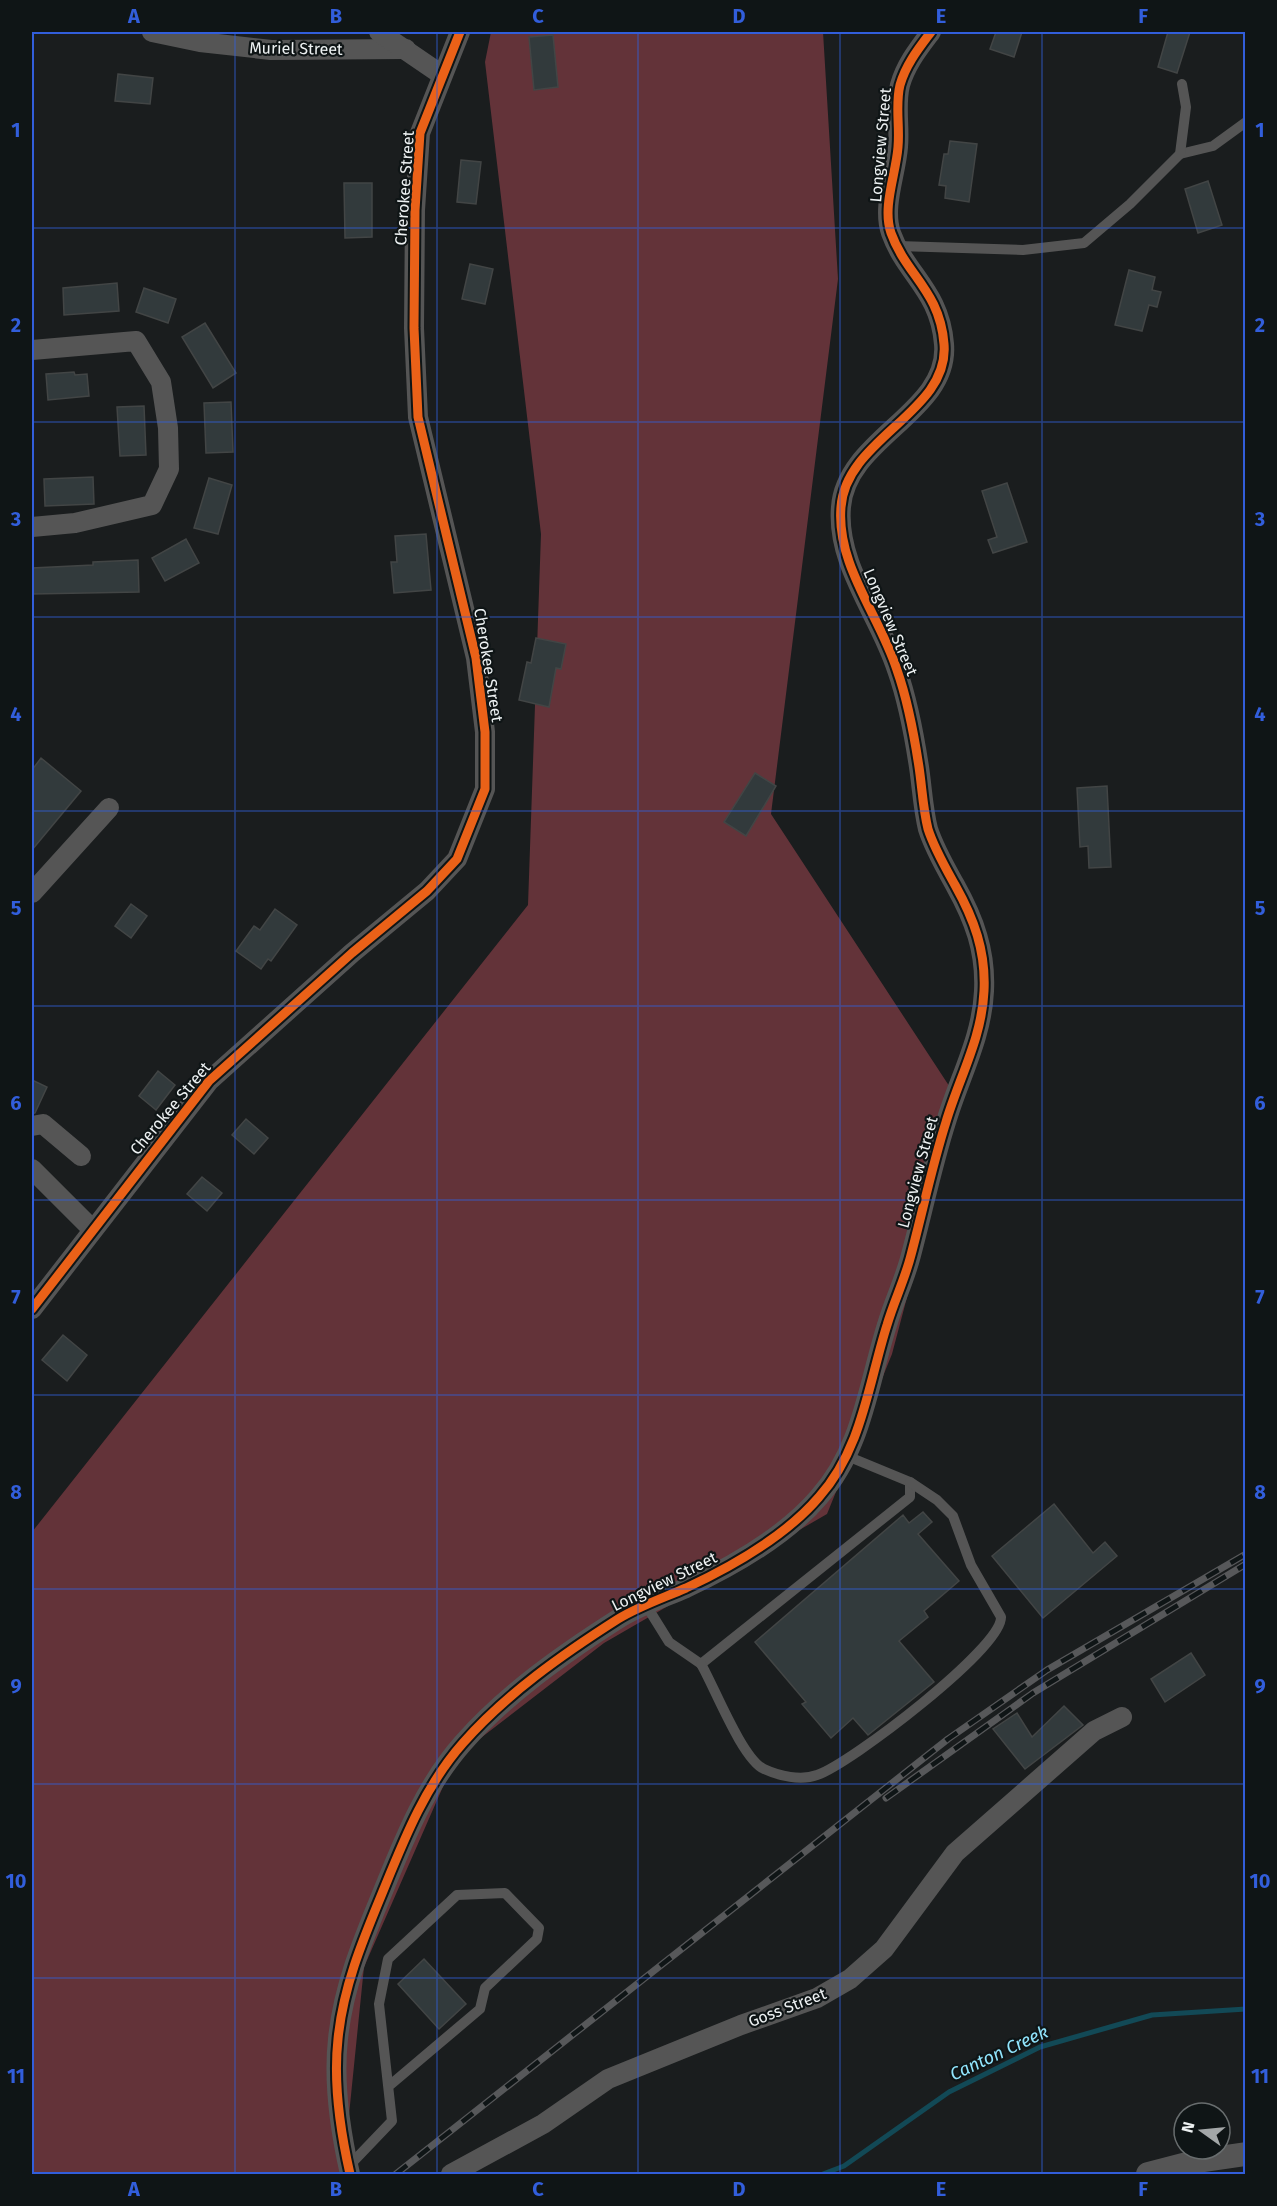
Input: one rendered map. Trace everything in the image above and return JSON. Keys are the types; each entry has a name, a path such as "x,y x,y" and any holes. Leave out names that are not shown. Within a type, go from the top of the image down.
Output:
{"street":[{"name":"Muriel Street","path":"152,32 200,42 271,50 406,49"},
{"path":"379,32 442,75"},
{"name":"Cherokee Street","path":"32,1309 209,1081 352,953 428,891 457,859 485,789 485,732 476,658 418,417 414,328 420,133 460,32"},
{"name":"Longview Street","path":"349,2171 337,2092 338,2038 345,1997 354,1959 429,1787 464,1742 512,1696 572,1649 627,1613 713,1575 774,1536 806,1512 825,1491 848,1456 860,1424 888,1320 910,1258 947,1117 979,1028 984,993 979,934 929,832 909,709 896,665 844,548 841,504 845,488 858,466 881,438 924,399 937,380 945,358 942,324 931,296 891,234 889,220 898,146 898,96 908,64 931,32"},
{"path":"32,350 136,341 161,382 168,428 169,469 152,505 75,523 32,527"},
{"path":"32,892 109,808"},
{"path":"32,1126 43,1124 81,1156"},
{"path":"32,1169 92,1229"},
{"name":"Goss Street","path":"451,2175 543,2124 608,2079 671,2052 818,1998 850,1979 884,1949 955,1853 1094,1731 1122,1717"},
{"path":"1148,2175 1198,2161 1245,2154"}],"lane":[{"path":"1180,154 1186,107 1182,84"},
{"path":"898,246 1023,250 1084,243 1130,204 1180,154 1213,146 1245,122"},
{"path":"646,1605 669,1642 701,1664 737,1738 761,1768 796,1778 814,1776 837,1767 935,1692 996,1635 1002,1624 1001,1617 971,1565 953,1516 937,1500 910,1482 848,1456"},
{"path":"701,1664 910,1497 910,1482"},
{"path":"349,2171 392,2121 380,2004 388,1959 457,1895 505,1893 539,1928 537,1939 485,1988 480,2009 389,2086"}],"shaded area":[{"path":"491,32 823,32 838,279 771,814 959,1101 892,1354 827,1514 604,1643 456,1757 364,1967 343,2174 32,2174 32,1532 528,905 541,534 485,62"}],"building":[{"path":"996,32 1022,32 1014,57 990,49"},
{"path":"1168,32 1190,32 1177,73 1158,67"},
{"path":"553,35 558,87 534,90 529,37"},
{"path":"118,74 153,78 150,104 115,101"},
{"path":"950,141 977,144 969,202 945,198 946,186 939,185 944,154 948,154"},
{"path":"461,160 481,162 476,204 457,202"},
{"path":"1208,181 1222,225 1198,233 1185,189"},
{"path":"344,183 372,183 372,237 345,238"},
{"path":"470,264 493,269 485,304 462,299"},
{"path":"1129,270 1155,277 1152,290 1161,292 1157,307 1149,305 1142,331 1115,325"},
{"path":"117,283 119,311 64,315 63,288"},
{"path":"144,288 176,299 168,323 136,312"},
{"path":"205,323 236,373 213,388 182,337"},
{"path":"74,372 75,375 87,374 89,396 48,400 46,374"},
{"path":"231,402 233,452 206,453 204,403"},
{"path":"144,406 146,455 120,456 117,407"},
{"path":"93,477 94,504 45,506 44,479"},
{"path":"209,478 232,485 218,534 194,528"},
{"path":"1007,483 1027,542 993,553 988,540 997,537 982,491"},
{"path":"426,534 431,590 394,593 391,562 397,562 395,536"},
{"path":"186,539 199,563 165,581 152,558"},
{"path":"138,560 139,592 32,594 32,568"},
{"path":"536,638 566,644 561,669 556,668 549,707 519,700 527,662 531,663"},
{"path":"41,758 81,791 32,850 32,770"},
{"path":"755,773 776,786 746,836 724,822"},
{"path":"1107,786 1111,867 1089,868 1088,846 1080,847 1077,788"},
{"path":"131,904 147,916 131,938 115,926"},
{"path":"275,909 297,925 271,961 268,959 261,969 236,951 254,926 260,930"},
{"path":"158,1071 175,1085 156,1110 139,1096"},
{"path":"32,1080 47,1087 35,1113 32,1114"},
{"path":"246,1119 268,1138 254,1154 232,1135"},
{"path":"202,1177 222,1193 207,1211 187,1194"},
{"path":"63,1335 87,1355 67,1381 42,1360"},
{"path":"1054,1504 1093,1553 1105,1542 1117,1556 1043,1618 992,1556"},
{"path":"923,1512 932,1522 918,1534 959,1581 924,1611 928,1617 899,1641 934,1682 868,1735 853,1718 831,1738 802,1704 806,1702 755,1642 903,1515 909,1523"},
{"path":"1191,1653 1205,1675 1165,1702 1151,1679"},
{"path":"1064,1706 1083,1725 1025,1769 993,1729 1017,1713 1032,1737"},
{"path":"424,1959 466,2004 439,2029 398,1984"}],"waterway":[{"name":"Canton Creek","path":"823,2174 844,2166 949,2092 1040,2047 1152,2015 1246,2009"}],"railway":[{"path":"396,2174 948,1739 1047,1670 1246,1554"},
{"path":"886,1798 1033,1693 1246,1564"}],"cycle path":[{"path":"32,1309 209,1081 352,953 427,891 457,859 485,789 485,732 476,658 418,417 414,328 415,210 420,133 460,32"},
{"path":"350,2174 340,2124 336,2073 338,2039 344,2002 367,1931 406,1835 426,1797 449,1760 463,1743 516,1691 577,1646 626,1614 704,1579 774,1538 819,1497 833,1478 845,1458 862,1416 887,1325 909,1264 941,1139 975,1042 984,991 981,949 968,910 928,829 915,742 904,694 890,650 852,570 841,528 841,507 847,483 860,462 915,407 931,388 942,368 944,344 936,310 897,248 891,233 888,212 898,147 900,85 909,63 931,32"}]}
